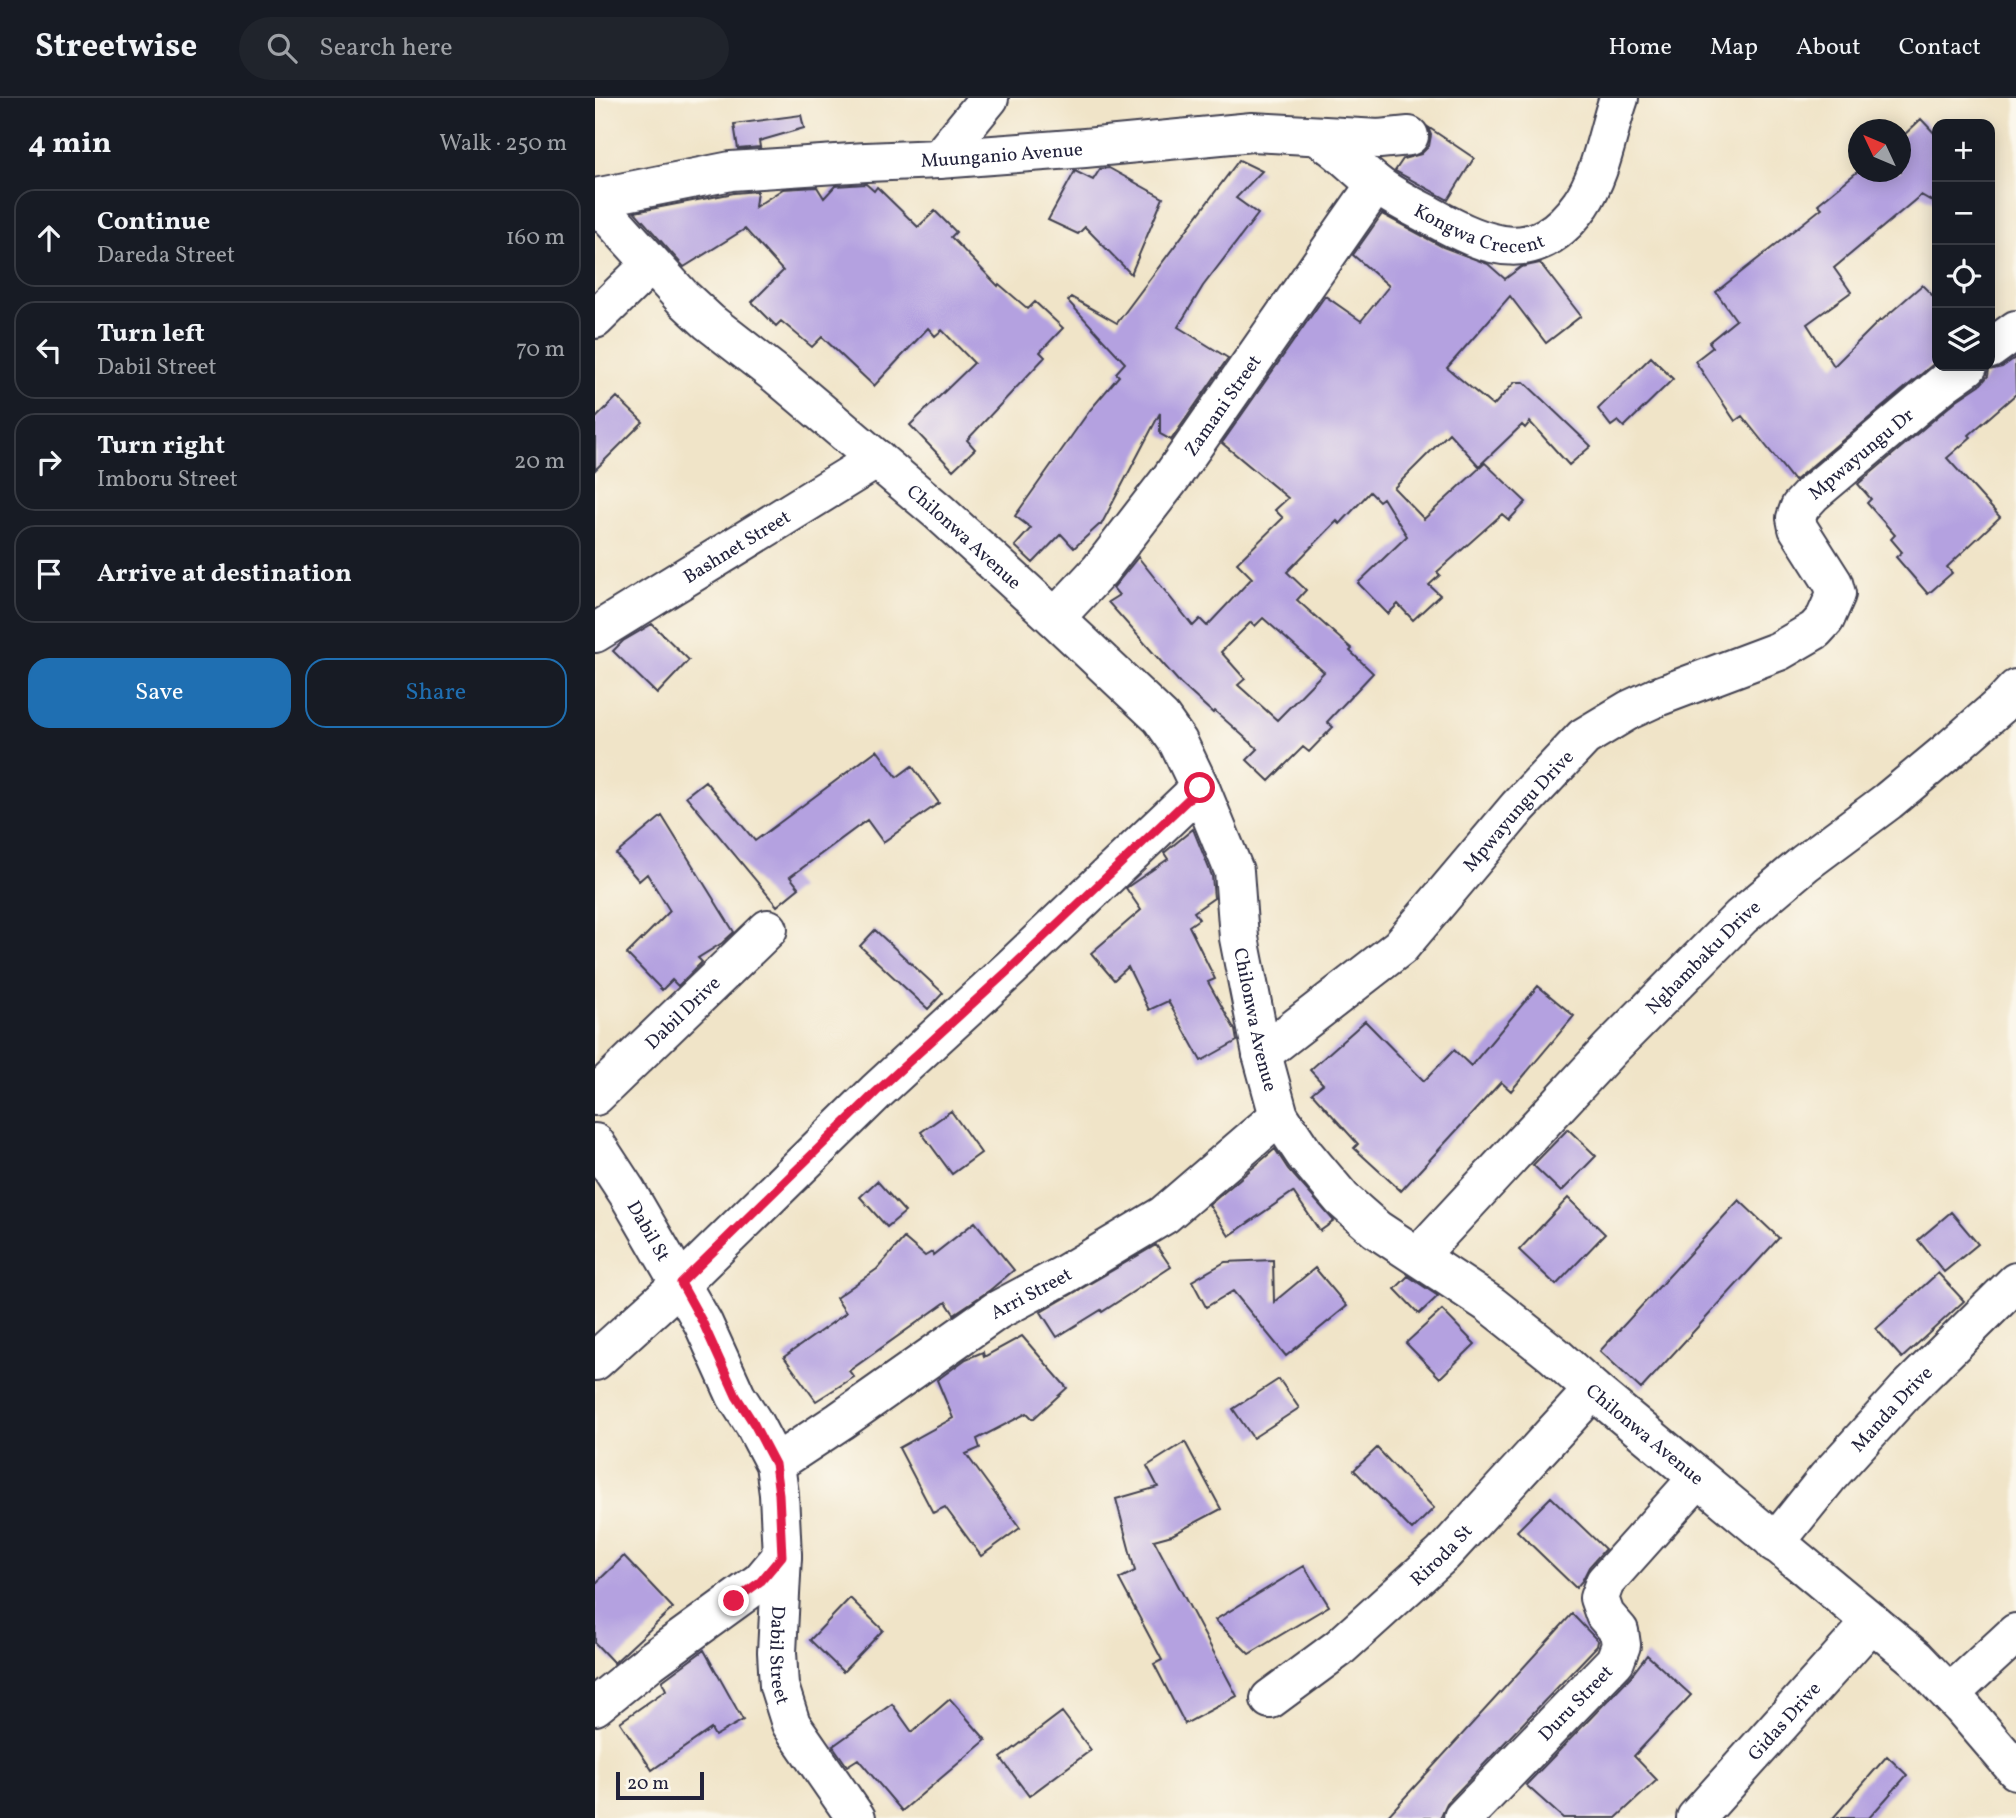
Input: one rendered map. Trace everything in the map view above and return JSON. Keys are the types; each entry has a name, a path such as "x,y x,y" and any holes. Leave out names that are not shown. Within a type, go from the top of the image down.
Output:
{"street":[{"path":"939,159 989,98"},
{"name":"Kongwa Crecent","path":"1317,136 1338,149 1376,184 1440,222 1499,246 1520,247 1543,239 1560,229 1582,203 1592,183 1619,98"},
{"name":"Muunganio Avenue","path":"595,199 731,172 1086,148 1252,132 1380,139 1409,136"},
{"name":"Zamani Street","path":"1055,618 1100,570 1171,478 1376,184"},
{"name":"Chilonwa Avenue","path":"595,199 651,264 709,322 877,458 1055,618 1161,718 1178,742 1200,788 1234,871 1239,938 1262,1054 1279,1116 1305,1156 1342,1199 1376,1229 1490,1305 1554,1355 1915,1658 2016,1770"},
{"path":"595,319 651,264"},
{"path":"1995,345 2016,330"},
{"name":"Mpwayungu Dr","path":"1815,630 1825,619 1836,594 1833,583 1798,528 1796,518 1800,508 1812,494 1874,441 1962,371"},
{"name":"Bashnet Street","path":"595,633 877,458"},
{"name":"Mpwayungu Drive","path":"1262,1054 1400,947 1518,807 1584,737 1657,697 1779,651 1815,630"},
{"name":"Nghambaku Drive","path":"1418,1256 1610,1049 1741,917 1805,863 1897,793 1992,712 2016,688"},
{"path":"595,1361 681,1283 876,1092 1200,788"},
{"name":"Dabil Drive","path":"595,1096 768,929"},
{"name":"Arri Street","path":"775,1464 996,1311 1062,1276 1164,1215 1279,1116"},
{"name":"Dabil St","path":"595,1143 681,1283"},
{"name":"Manda Drive","path":"1775,1543 1828,1477 1906,1391 2016,1282"},
{"name":"Dabil Street","path":"681,1283 703,1323 736,1396 775,1464 782,1556 777,1652 779,1686 791,1724 856,1818"},
{"name":"Riroda St","path":"1270,1699 1339,1648 1443,1554 1593,1390"},
{"name":"Duru Street","path":"1464,1818 1615,1661 1621,1645 1619,1630 1605,1615 1599,1598 1605,1582 1698,1478"},
{"path":"595,1706 651,1661 761,1581 782,1556"},
{"name":"Gidas Drive","path":"1696,1818 1872,1622"},
{"path":"1950,1694 2016,1633"}],"building":[{"path":"801,115 804,128 759,141 760,147 738,149 734,124"},
{"path":"1921,119 1932,131 1932,201 1921,195 1834,268 1851,292 1807,324 1834,366 1880,320 1922,285 1932,295 1932,365 1794,481 1742,416 1735,421 1695,361 1713,347 1709,342 1736,320 1716,292 1822,208 1818,204 1848,179 1848,182 1911,182 1911,128"},
{"path":"1428,127 1474,158 1448,200 1395,171 1403,159 1421,154 1429,146 1431,135"},
{"path":"1239,160 1262,171 1236,198 1258,214 1203,286 1178,327 1228,358 1171,440 1160,434 1160,413 1101,525 1074,548 1061,534 1033,563 1015,546 1031,528 1015,516 1090,410 1119,376 1116,373 1125,363 1068,301 1071,297 1117,323"},
{"path":"1109,168 1163,198 1131,274 1085,227 1078,234 1048,220 1075,171 1093,180 1100,169"},
{"path":"866,184 874,191 877,187 918,227 935,211 956,232 951,237 998,286 999,284 1028,309 1035,302 1063,328 1040,352 1045,357 967,440 975,449 953,470 910,425 974,363 942,330 935,336 928,328 874,386 822,337 812,347 781,321 776,326 752,302 783,271 745,229 684,267 635,212 757,191 755,207 783,189 817,187 824,198 835,186"},
{"path":"1382,214 1443,247 1488,264 1505,279 1521,267 1540,263 1581,316 1546,343 1510,296 1447,368 1493,406 1515,382 1524,382 1591,446 1569,465 1530,422 1525,428 1522,425 1479,466 1449,433 1394,488 1424,519 1485,463 1526,502 1509,520 1502,514 1437,572 1440,575 1429,585 1440,595 1413,620 1398,604 1388,614 1358,583 1407,536 1383,498 1379,501 1370,492 1340,524 1337,521 1287,572 1306,590 1297,600 1352,649 1350,651 1373,673 1327,722 1333,727 1309,752 1303,747 1269,781 1247,760 1258,749 1180,683 1108,602 1119,595 1113,588 1138,557 1193,626 1200,619 1207,626 1252,578 1237,563 1283,518 1275,510 1288,498 1222,443 1325,296 1361,321 1389,286 1353,255","holes":["1263,618 1324,672 1277,720 1238,685 1245,679 1221,652 1251,622 1255,626"]},
{"path":"1651,357 1673,379 1624,427 1618,421 1611,426 1598,409"},
{"path":"2015,358 2016,394 1947,458 2000,517 1947,567 1952,573 1928,594 1896,557 1902,552 1891,539 1895,535 1867,503 1871,499 1858,484 1957,400 1981,384 1989,371 2002,367"},
{"path":"617,397 643,422 595,470 595,419"},
{"path":"652,624 689,660 657,694 613,651 623,641"},
{"path":"877,750 897,777 912,766 939,803 883,842 867,820 790,877 799,888 777,906 686,796 705,781 755,841"},
{"path":"662,816 734,932 698,958 702,962 678,986 672,980 662,990 627,954 670,911 647,874 639,881 616,854"},
{"path":"1193,829 1212,876 1214,898 1194,912 1199,919 1189,926 1215,979 1208,982 1235,1030 1237,1041 1201,1061 1168,1001 1149,1010 1128,967 1114,980 1091,953 1141,910 1126,888 1168,859 1164,853"},
{"path":"875,930 943,993 928,1009 860,946"},
{"path":"1538,986 1574,1016 1511,1091 1501,1082 1401,1191 1354,1148 1358,1144 1312,1093 1323,1084 1310,1070 1365,1021 1424,1081 1454,1050 1471,1066"},
{"path":"951,1111 981,1153 952,1174 921,1132"},
{"path":"1568,1129 1596,1156 1561,1192 1533,1165"},
{"path":"1275,1149 1288,1169 1334,1221 1320,1231 1293,1192 1229,1236 1209,1205"},
{"path":"877,1181 905,1212 887,1227 860,1197"},
{"path":"1568,1198 1605,1234 1556,1285 1519,1250"},
{"path":"1739,1200 1779,1238 1641,1389 1600,1351"},
{"path":"1951,1212 1978,1244 1944,1272 1918,1240"},
{"path":"975,1222 1014,1270 954,1314 946,1302 849,1371 854,1377 816,1401 784,1357 846,1313 836,1298 877,1269 904,1238 925,1256 932,1252 933,1255"},
{"path":"1156,1245 1171,1267 1102,1312 1101,1310 1057,1337 1041,1312"},
{"path":"1273,1260 1274,1302 1315,1268 1347,1306 1286,1356 1233,1291 1206,1307 1192,1281 1225,1262"},
{"path":"1938,1273 1964,1301 1902,1358 1876,1329"},
{"path":"1408,1276 1438,1296 1419,1314 1395,1289"},
{"path":"1442,1310 1475,1344 1440,1378 1406,1343"},
{"path":"1022,1336 1067,1388 1033,1419 1027,1413 977,1439 980,1448 966,1454 1020,1528 981,1556 945,1507 933,1513 899,1448 953,1418 937,1380 966,1359 983,1352 984,1357"},
{"path":"1279,1379 1299,1408 1253,1438 1233,1409"},
{"path":"1185,1442 1221,1509 1172,1535 1154,1540 1237,1696 1185,1724 1154,1664 1162,1660 1119,1579 1135,1571 1116,1499 1158,1487 1147,1466"},
{"path":"1377,1448 1434,1508 1412,1530 1354,1470"},
{"path":"1551,1497 1605,1549 1576,1588 1517,1531"},
{"path":"624,1556 673,1608 614,1663 595,1643 595,1584"},
{"path":"1304,1566 1329,1606 1249,1654 1215,1620"},
{"path":"850,1598 883,1630 843,1672 810,1640"},
{"path":"1572,1614 1598,1641 1597,1646 1447,1803 1440,1818 1386,1818"},
{"path":"704,1650 743,1720 715,1736 711,1729 652,1770 620,1722 666,1690 662,1681"},
{"path":"1647,1655 1691,1695 1634,1756 1657,1780 1616,1818 1563,1818 1526,1785 1631,1676"},
{"path":"950,1699 986,1740 902,1811 858,1759 847,1766 833,1746 892,1704 912,1732"},
{"path":"1062,1712 1091,1750 1029,1796 1001,1758"},
{"path":"1887,1756 1907,1775 1869,1818 1833,1818"}],"route":[{"path":"734,1601 761,1581 782,1556 775,1464 736,1396 703,1323 681,1283 876,1092 1200,788"}]}
